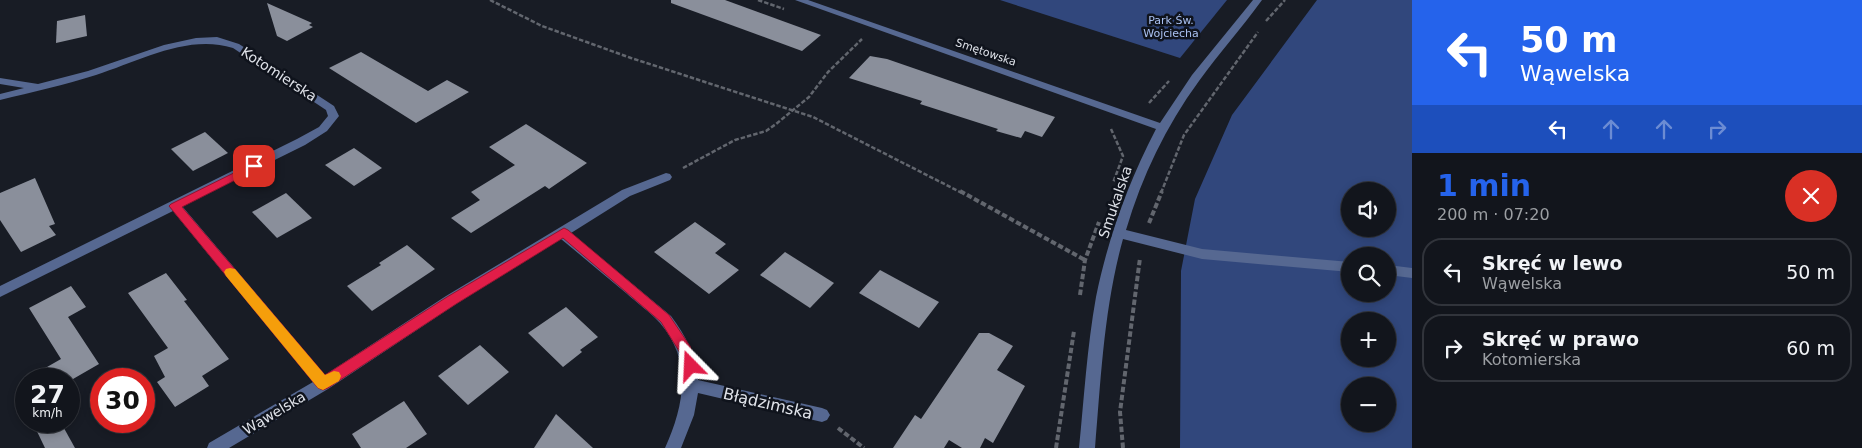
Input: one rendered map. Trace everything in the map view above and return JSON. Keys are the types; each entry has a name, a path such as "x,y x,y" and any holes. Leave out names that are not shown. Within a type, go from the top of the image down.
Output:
{"street":[{"name":"Smętowska","path":"799,0 1163,128"},
{"name":"Smukalska","path":"1087,448 1099,323 1118,233 1146,161 1163,128 1204,66 1258,0"},
{"name":"Kotomierska","path":"0,97 92,74 167,47 196,41 216,40 236,46 333,111 334,116 330,123 314,134 175,206 0,292"},
{"name":"Kotomierska","path":"0,81 39,87"},
{"name":"Wąwelska","path":"215,448 323,384 451,300 564,233 626,192 666,178"},
{"path":"175,206 323,384"},
{"path":"564,233 665,319 686,350 691,366 690,400 683,427 673,448"},
{"path":"1118,233 1202,254 1341,265"},
{"path":"1396,271 1412,273"},
{"name":"Błądzimska","path":"690,385 822,415"}],"path":[{"path":"490,0 542,26 631,58 814,117 932,176 1085,260"},
{"path":"1265,22 1285,0"},
{"path":"666,178 735,140 766,131 794,111 809,97 828,72 875,26"},
{"path":"1123,448 1120,412 1143,240 1184,135 1259,30"},
{"path":"1108,121 1123,156 1110,191"},
{"path":"1080,297 1085,260 1101,216"},
{"path":"1056,448 1075,326"},
{"name":"Błądzimska","path":"822,415 864,448"}],"green space":[{"name":"Park Św. Wojciecha","path":"1000,0 1227,0 1180,58"},
{"path":"1317,0 1412,0 1412,448 1180,448 1181,271 1195,199 1232,115"}],"building":[{"path":"671,0 725,0 821,35 802,51 671,3"},
{"path":"267,3 312,23 309,25 313,27 287,41 277,36"},
{"path":"85,15 87,36 56,43 57,21"},
{"path":"361,52 428,91 447,80 469,92 416,123 329,68"},
{"path":"870,56 887,59 1055,117 1042,137 1025,131 1021,138 996,131 998,129 920,104 922,101 849,78"},
{"path":"526,124 587,163 549,189 545,186 471,233 451,218 480,200 471,192 515,165 489,147"},
{"path":"205,132 228,153 193,171 171,149"},
{"path":"354,148 382,168 354,186 325,165"},
{"path":"35,178 55,224 49,226 56,235 21,252 0,220 0,193"},
{"path":"286,193 312,218 277,238 252,212"},
{"path":"695,222 726,244 715,253 739,270 709,294 654,252"},
{"path":"407,245 435,269 372,311 347,286 381,265 379,263"},
{"path":"785,252 834,283 810,308 760,275"},
{"path":"880,270 939,302 919,328 859,293"},
{"path":"166,273 187,300 184,301 229,359 202,376 209,386 175,407 157,382 165,377 154,356 168,348 128,293"},
{"path":"71,286 86,307 68,317 99,364 80,375 80,368 45,368 61,359 29,308"},
{"path":"566,307 598,337 580,350 582,352 563,367 528,333"},
{"path":"979,333 989,333 1013,346 997,370 1025,386 993,443 985,438 980,448 962,448 949,440 944,448 893,448 915,415 921,419"},
{"path":"480,345 509,372 468,405 438,376"},
{"path":"404,401 427,434 406,448 361,448 352,434"},
{"path":"556,414 593,448 534,448"},
{"path":"38,433 67,433 75,448 45,448"}],"slow traffic":[{"path":"230,272 323,384 334,376"}],"route":[{"path":"254,166 175,206 323,384 451,300 564,233 665,319 677,334 686,350 691,366"}]}
